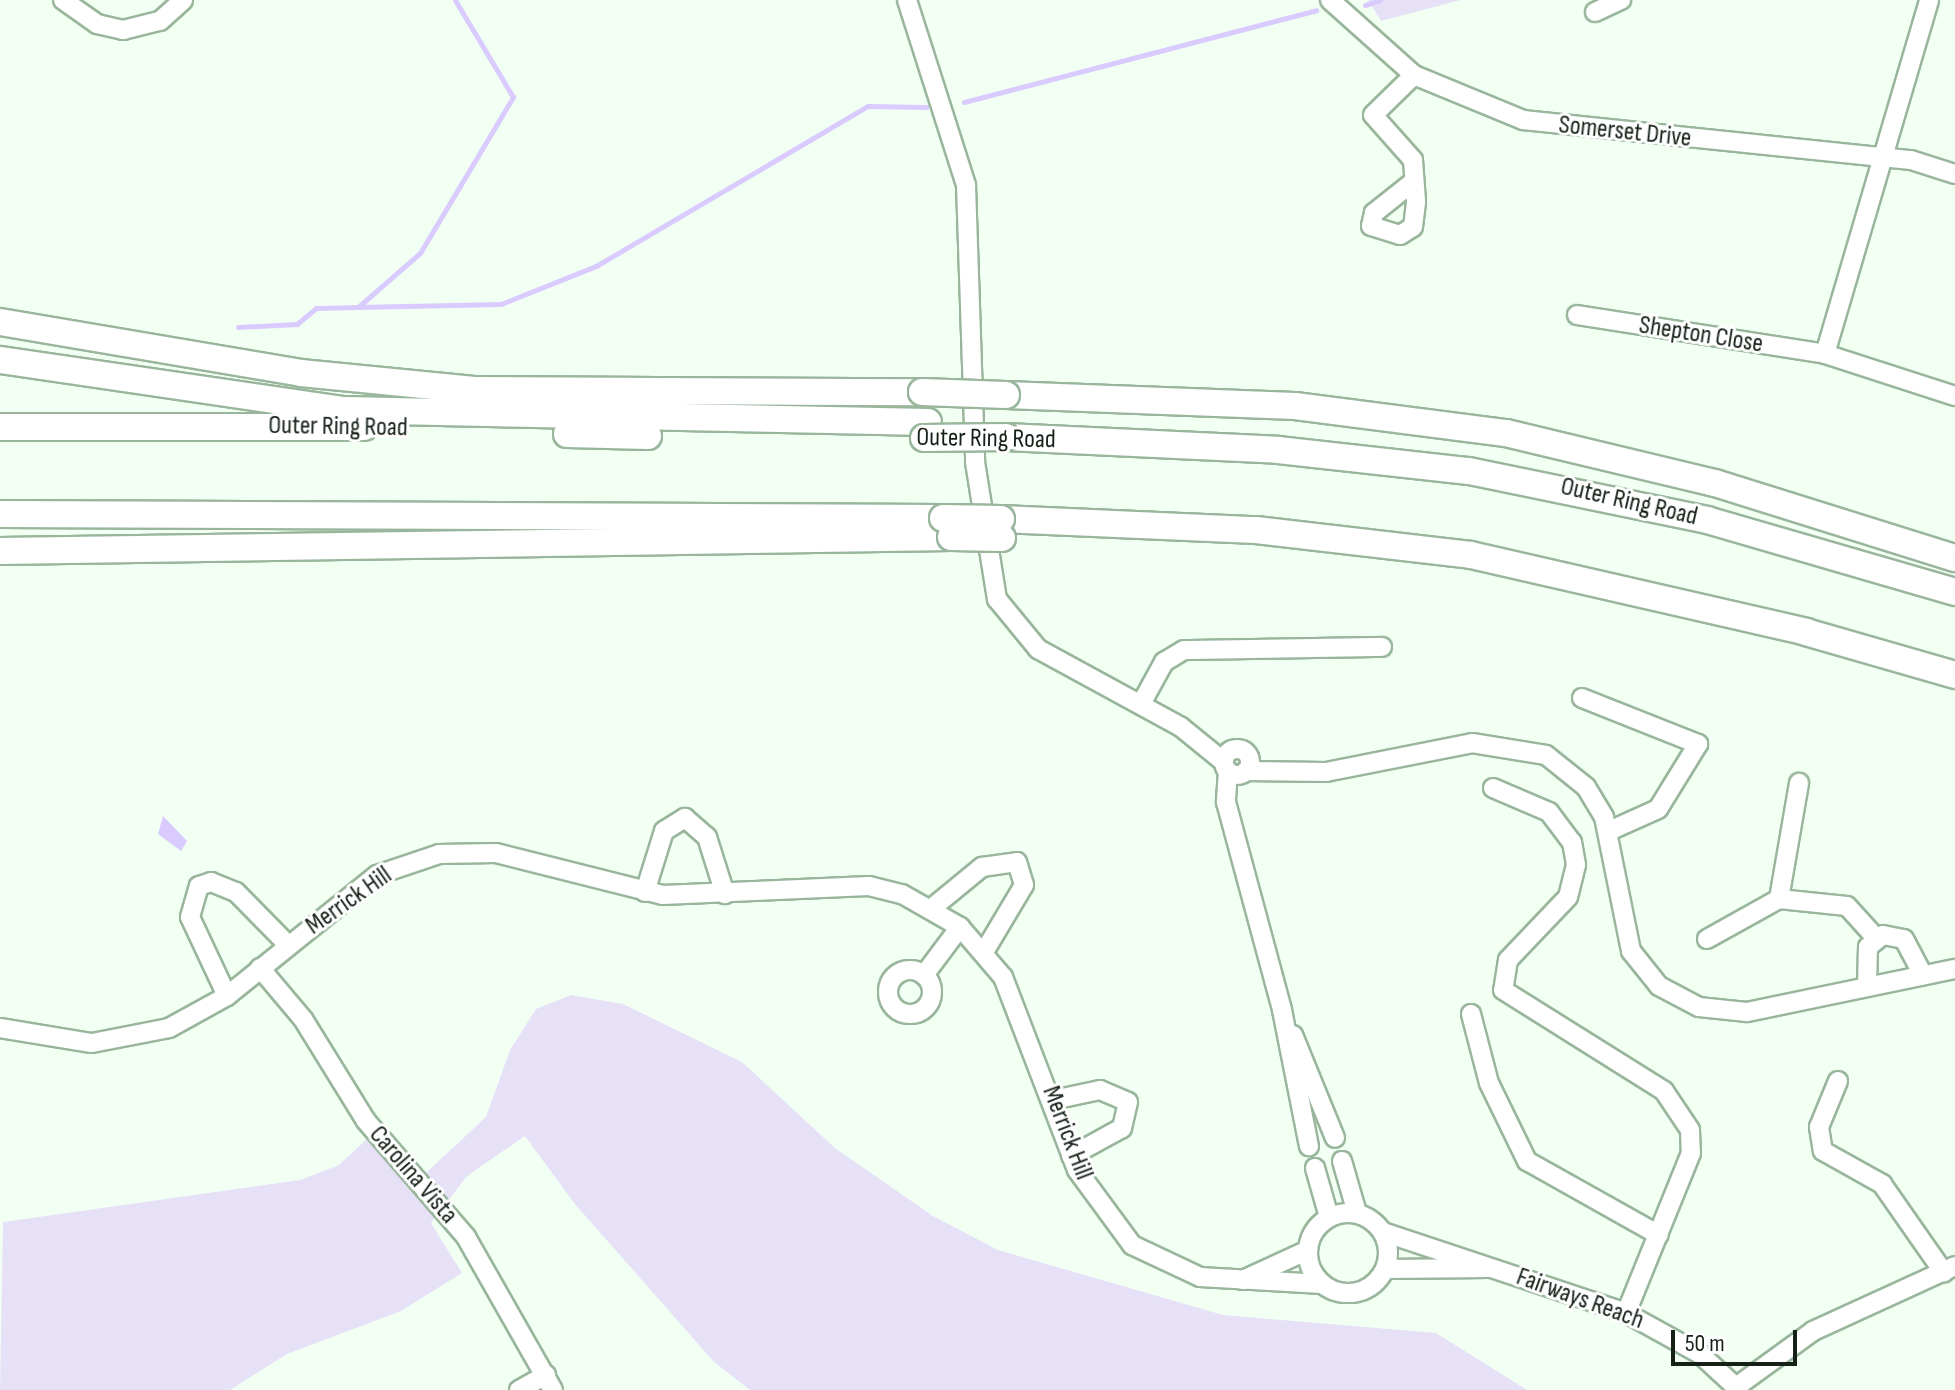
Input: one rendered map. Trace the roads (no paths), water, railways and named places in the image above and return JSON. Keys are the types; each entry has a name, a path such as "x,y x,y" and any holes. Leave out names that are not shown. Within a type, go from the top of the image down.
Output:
{"highway":[{"path":"0,322 301,373 504,391 922,392 1295,406 1506,433 1729,487 1955,558"},
{"path":"0,360 359,411 926,430"},
{"name":"Outer Ring Road","path":"0,427 1006,430 1278,450 1578,489 1955,592"},
{"path":"0,514 897,516 947,528"},
{"path":"0,531 404,531 897,516"},
{"path":"0,551 1158,524 1471,555 1806,632 1955,675"}],"street":[{"path":"63,0 97,24 123,30 160,21 183,0"},
{"path":"889,0 907,7 966,185 975,462 997,599 1038,649 1141,704 1236,764 1285,773 1326,772 1472,743 1522,746 1566,766 1586,787 1609,831 1631,951 1678,999 1747,1012 1955,969"},
{"name":"Somerset Drive","path":"1330,0 1414,75 1523,120 1882,157 1955,174"},
{"path":"1595,12 1621,0"},
{"path":"1825,354 1929,0"},
{"path":"1413,182 1410,154 1373,115 1414,75"},
{"name":"Shepton Close","path":"1577,315 1825,354 1955,396"},
{"path":"1141,704 1164,662 1184,650 1382,647"},
{"path":"1582,698 1698,744 1658,809 1609,831"},
{"path":"1236,764 1226,802 1282,1010 1309,1146"},
{"path":"1779,899 1799,783"},
{"path":"1493,788 1549,812 1572,842 1576,865 1568,897 1508,960 1503,990 1664,1091 1684,1114 1691,1153 1626,1313"},
{"path":"645,892 664,831 685,818 707,837 725,894"},
{"name":"Merrick Hill","path":"0,1028 92,1043 133,1040 227,996 377,875 439,854 496,853 645,892 725,894 869,886 932,908 960,927 984,952 1024,1020 1071,1156 1098,1207 1132,1245 1168,1266 1241,1281 1322,1284"},
{"path":"932,908 982,867 1017,862 1024,885 984,952"},
{"name":"Merrick Hill","path":"227,996 190,917 199,886 211,882 236,892 288,945"},
{"path":"1707,939 1779,899 1847,906 1876,938 1904,939 1923,975"},
{"path":"924,975 960,927"},
{"path":"1867,987 1866,953 1876,938"},
{"name":"Carolina Vista","path":"260,968 303,1019 366,1121 466,1237 550,1383"},
{"path":"1282,1010 1335,1138"},
{"path":"1471,1014 1489,1083 1527,1161 1659,1235"},
{"path":"1738,1388 1813,1331 1949,1270 1882,1184 1823,1151 1819,1127 1838,1081"},
{"path":"1053,1100 1100,1090 1128,1102 1122,1128 1071,1156"},
{"path":"1329,1217 1357,1213 1342,1161"},
{"path":"1241,1281 1308,1250 1329,1217 1315,1168"},
{"name":"Fairways Reach","path":"1357,1213 1383,1232 1626,1313 1700,1354 1738,1388"},
{"path":"1308,1250 1322,1284 1358,1292 1385,1269 1383,1232"},
{"name":"Fairways Reach","path":"1385,1269 1496,1268"},
{"path":"519,1390 550,1383"}],"waterway":[{"path":"238,327 297,324 316,308 358,307 420,253 513,97 455,0"},
{"path":"1365,5 1380,0"},
{"path":"964,102 1316,10"},
{"path":"358,307 501,304 596,266 868,106 927,107"}]}
